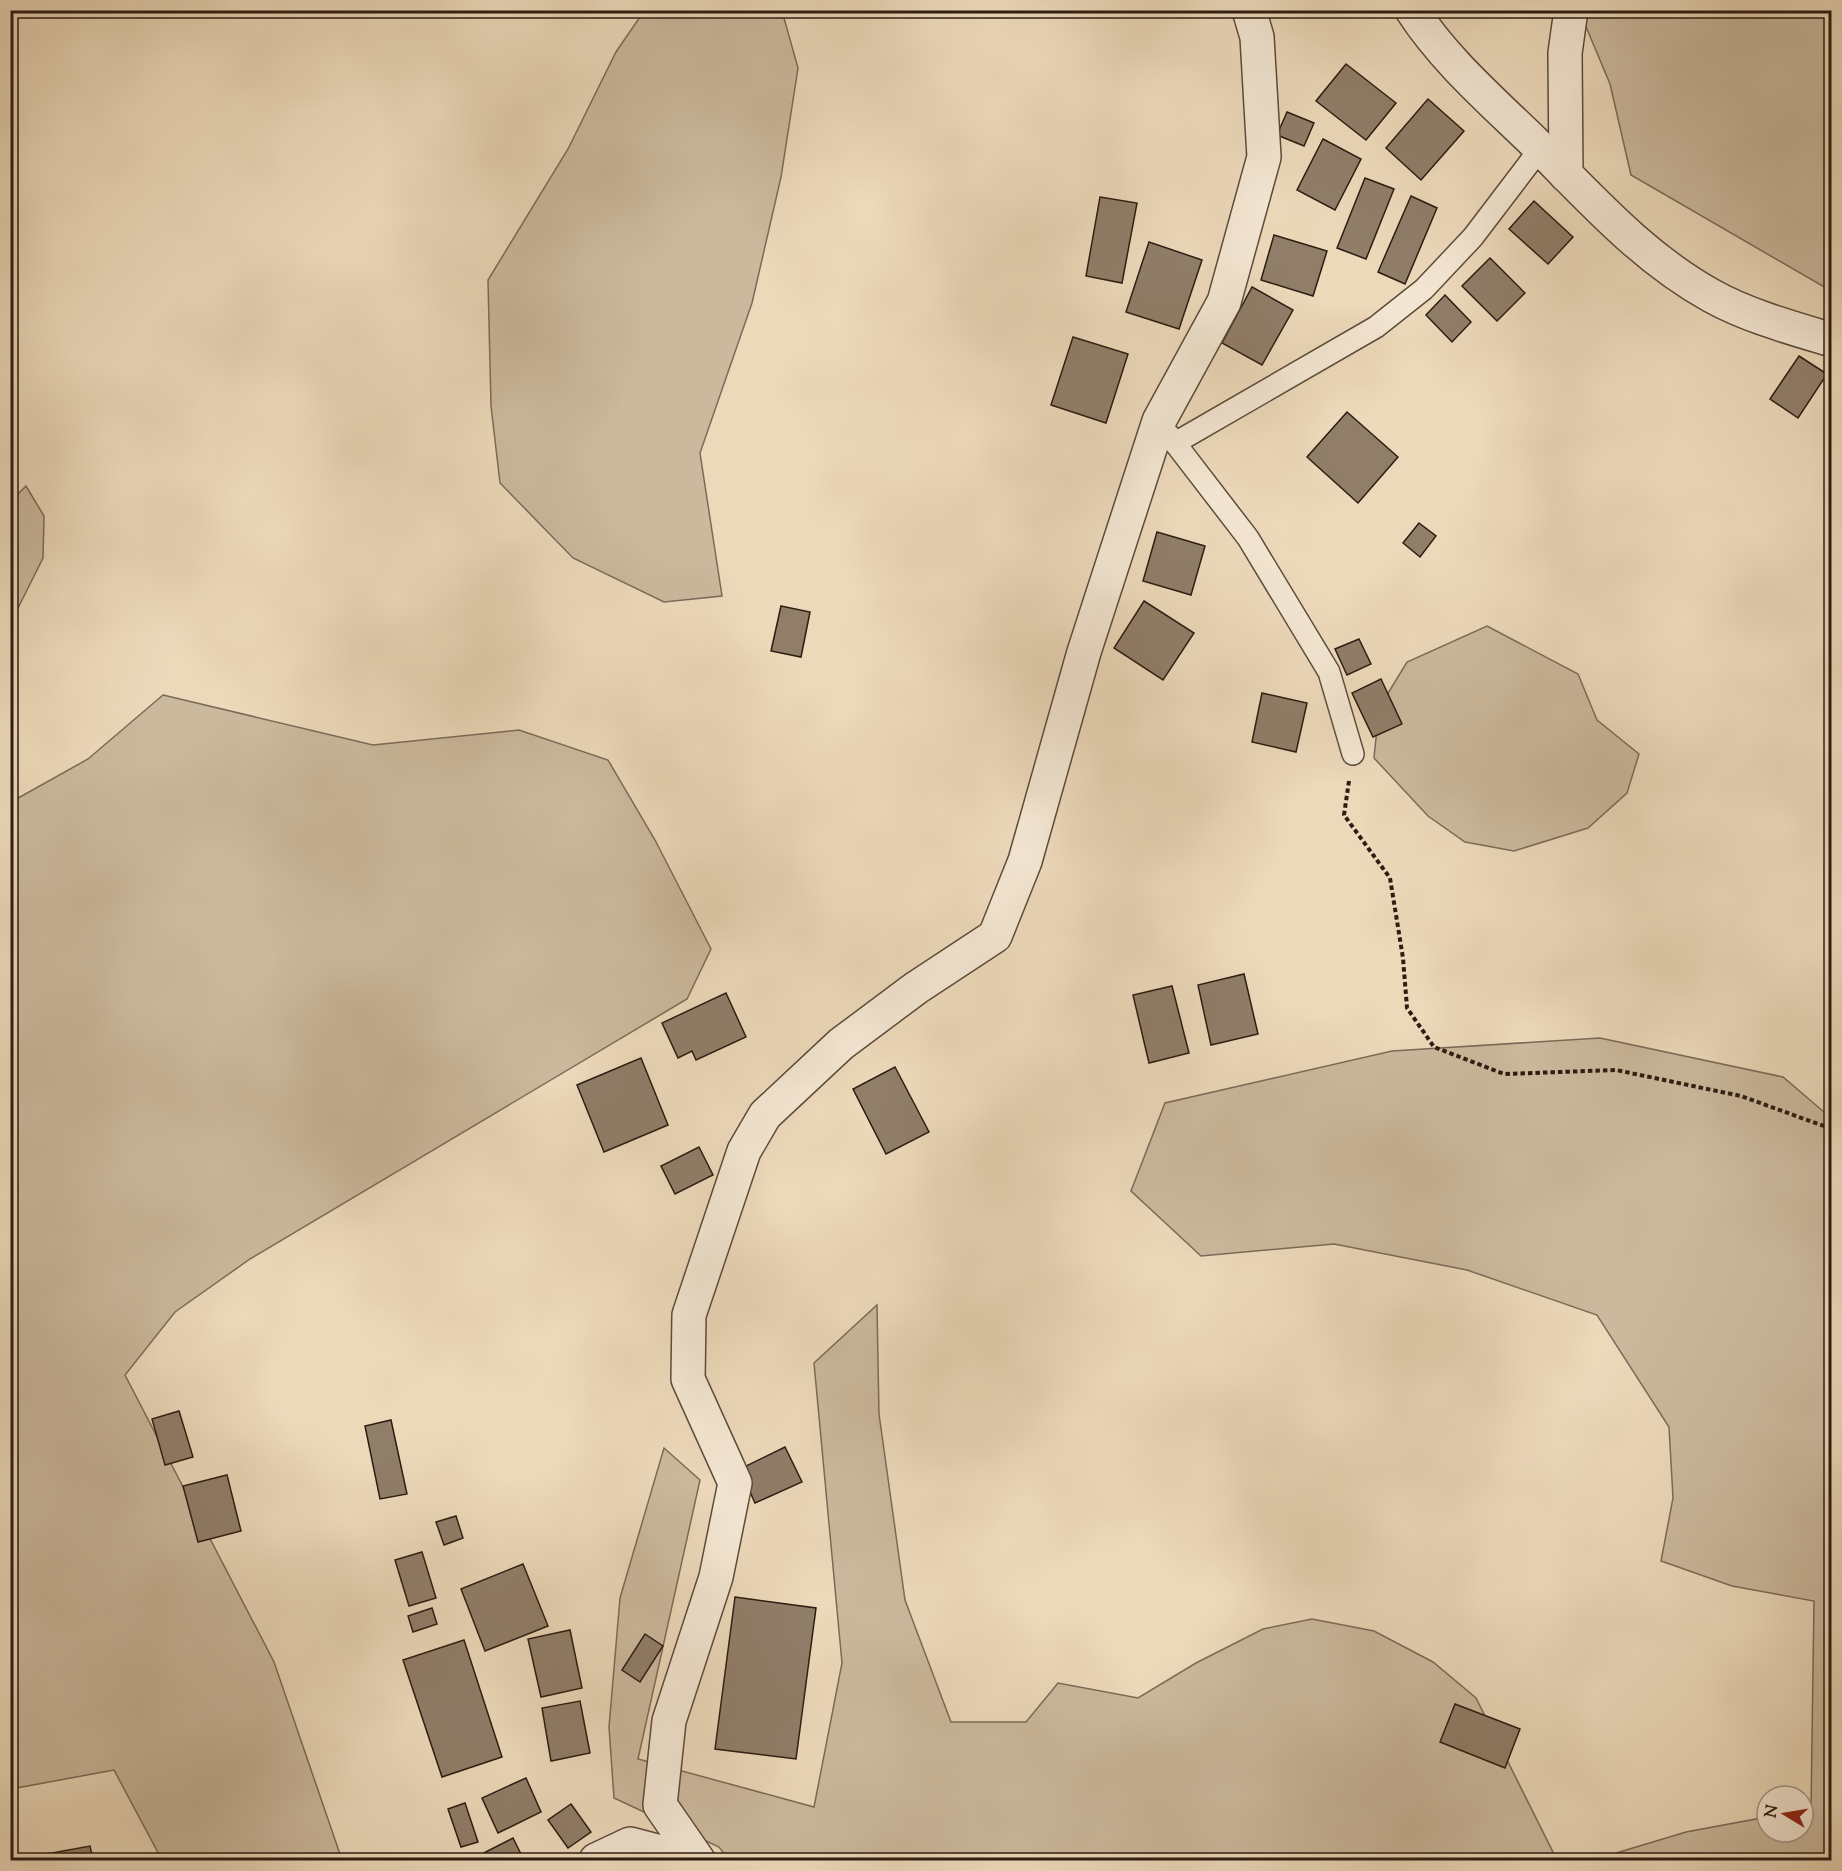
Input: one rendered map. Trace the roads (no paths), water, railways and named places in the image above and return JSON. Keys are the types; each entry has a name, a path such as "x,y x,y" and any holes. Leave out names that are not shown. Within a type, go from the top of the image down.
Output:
{"street":[{"path":"698,1860 660,1805 669,1721 716,1577 735,1483 688,1379 689,1315 744,1151 765,1115 842,1044 916,988 995,936 1025,861 1084,652 1167,432 1224,302 1264,157 1257,37 1249,10"},
{"path":"1412,10 1433,39 1640,248 1712,296 1784,325 1832,340"},
{"path":"1566,175 1565,53 1571,10"},
{"path":"596,1860 630,1844 691,1860"}],"lane":[{"path":"1353,754 1329,672 1248,538 1167,432 1376,327 1424,289 1473,237 1540,149"}]}
